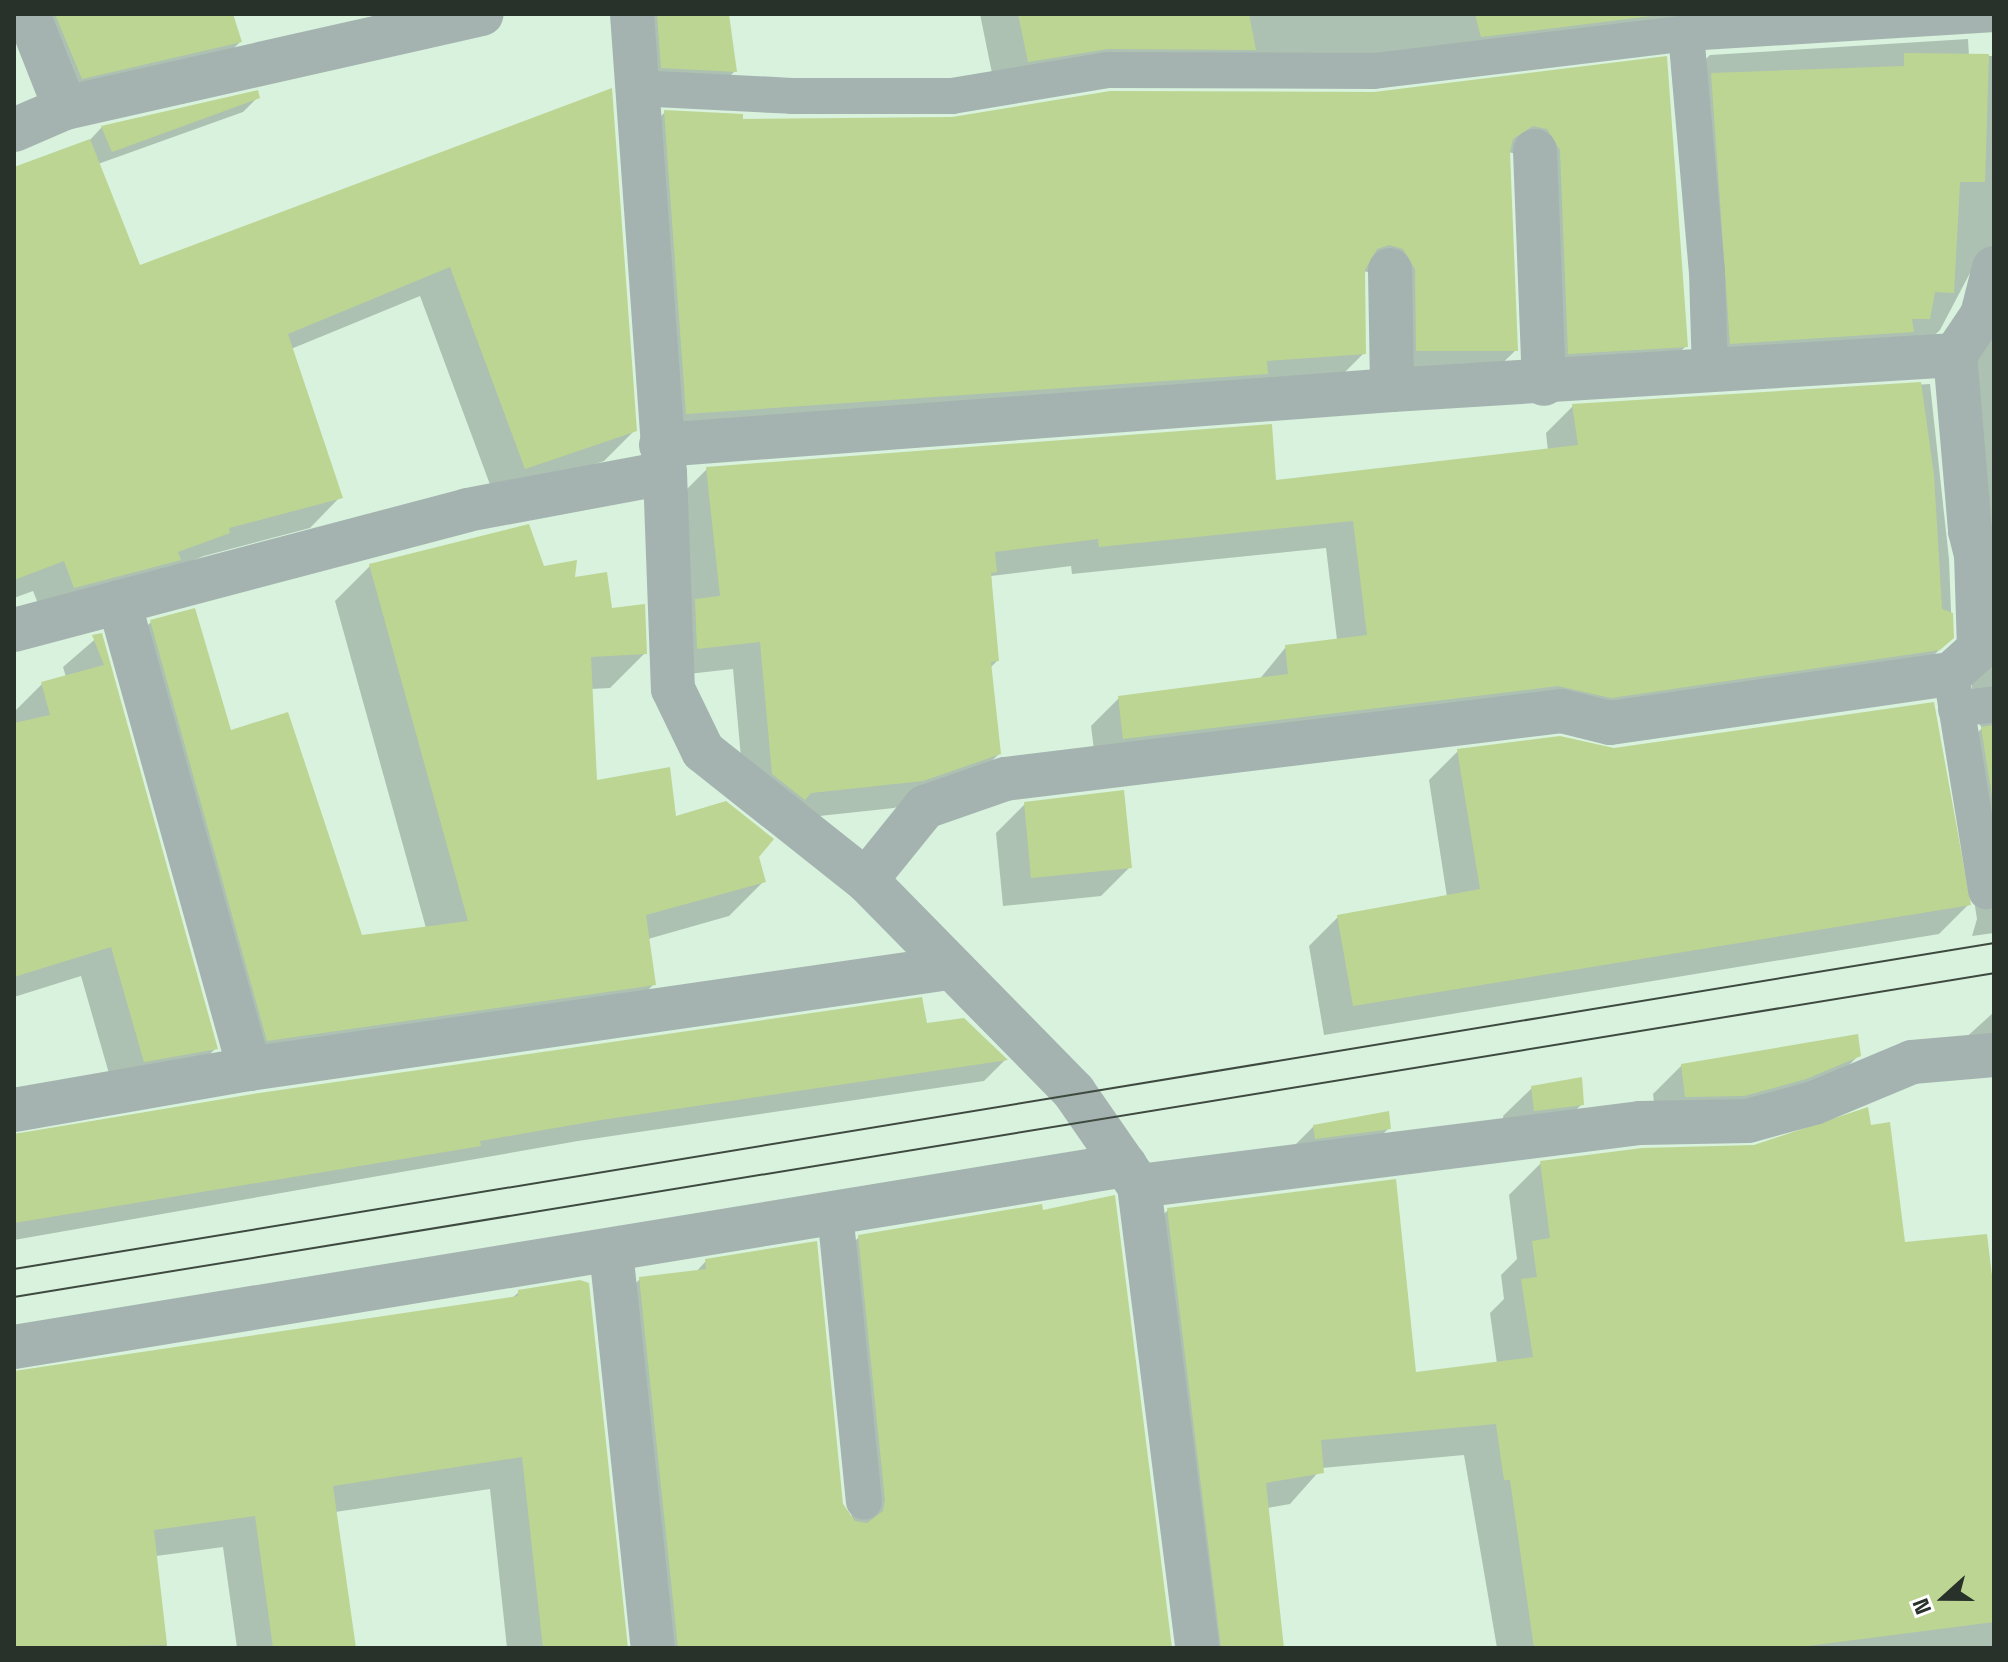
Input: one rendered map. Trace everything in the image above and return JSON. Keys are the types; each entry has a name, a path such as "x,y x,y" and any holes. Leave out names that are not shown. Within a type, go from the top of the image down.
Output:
{"street":[{"path":"28,14 65,108"},
{"path":"14,130 65,108 482,14"},
{"path":"632,14 663,459 673,689 703,751 866,880 1074,1092 1132,1176 1197,1648"},
{"path":"1535,151 1544,384"},
{"path":"866,880 925,807 1005,779 1561,711 1610,723 1954,692 1979,649 1985,556 1955,355 1982,315 1994,268"},
{"path":"1390,270 1392,390"},
{"path":"14,630 663,459 1392,390 1544,384 1955,355"},
{"path":"119,602 249,1069"},
{"path":"14,1110 249,1069 949,968"},
{"path":"14,1347 835,1212 1132,1176 1640,1123 1748,1121 1814,1103 1912,1062 1994,1055"},
{"path":"611,1251 653,1648"}],"lane":[{"path":"636,88 792,96 952,96 1108,70 1374,71 1686,33 1994,14"},
{"path":"1686,33 1707,272 1710,372"},
{"path":"1986,891 1954,692 1994,704"},
{"path":"835,1212 864,1502"}],"building":[{"path":"55,14 233,14 242,42 82,79"},
{"path":"657,14 729,14 737,72 661,68"},
{"path":"1018,14 1249,14 1256,50 1108,49 1028,62"},
{"path":"1475,14 1668,14 1481,37"},
{"path":"1904,53 1989,54 1985,182 1960,182 1954,293 1935,292 1930,319 1912,319 1914,332 1730,344 1711,73 1904,66"},
{"path":"1667,56 1688,347 1568,354 1560,150 1547,129 1533,126 1513,139 1510,152 1518,351 1416,351 1415,269 1403,249 1389,245 1377,249 1365,270 1366,354 1267,361 1268,374 686,414 664,110 743,114 743,119 952,117 1110,91 1374,92"},
{"path":"612,88 637,431 525,469 450,267 288,334 343,498 229,528 230,533 178,552 181,560 74,588 64,561 14,580 14,167 90,139 140,265"},
{"path":"258,90 260,98 112,152 101,126"},
{"path":"1921,382 1934,475 1942,609 1953,613 1954,638 1940,650 1611,698 1558,686 1123,739 1118,696 1288,674 1285,645 1367,635 1353,521 1099,547 1098,539 995,552 997,572 991,573 999,661 991,662 1001,754 923,781 811,793 805,800 772,774 760,642 697,649 695,599 720,596 706,467 1272,424 1276,480 1578,445 1572,404"},
{"path":"529,524 544,566 577,560 575,577 607,572 612,608 645,604 647,654 591,657 597,780 670,767 676,816 726,801 774,839 759,857 766,882 646,915 656,985 267,1041 150,620 195,608 231,730 288,712 362,935 468,921 369,564"},
{"path":"102,633 218,1049 144,1062 111,947 14,977 14,723 50,715 41,682 104,665 92,635"},
{"path":"1934,702 1971,905 1353,1006 1337,915 1480,889 1457,749 1560,736 1614,748"},
{"path":"1994,725 1994,809 1981,727"},
{"path":"1124,790 1132,868 1031,878 1024,802"},
{"path":"922,997 927,1023 964,1018 1008,1060 601,1120 480,1141 481,1146 14,1223 14,1134 253,1094"},
{"path":"1858,1034 1861,1056 1806,1079 1744,1096 1685,1097 1681,1064"},
{"path":"1582,1077 1584,1105 1534,1111 1531,1086"},
{"path":"1868,1107 1871,1125 1890,1122 1905,1242 1987,1234 1994,1292 1994,1622 1792,1648 1534,1648 1510,1480 1504,1480 1496,1424 1321,1440 1324,1473 1266,1483 1284,1648 1221,1648 1167,1208 1396,1179 1416,1372 1533,1357 1521,1279 1537,1277 1532,1241 1550,1238 1540,1161 1642,1148 1754,1145"},
{"path":"1389,1111 1391,1129 1315,1139 1313,1125"},
{"path":"1115,1195 1172,1648 678,1648 639,1277 706,1269 705,1259 817,1241 843,1504 855,1521 867,1523 883,1511 885,1500 858,1235 1042,1204 1043,1210"},
{"path":"580,1280 589,1283 628,1648 543,1648 522,1457 333,1486 356,1648 273,1648 255,1516 154,1530 167,1645 14,1648 14,1371 518,1296 518,1290"}],"tram line":[{"path":"14,1269 1994,943"},
{"path":"14,1297 1994,973"}]}
